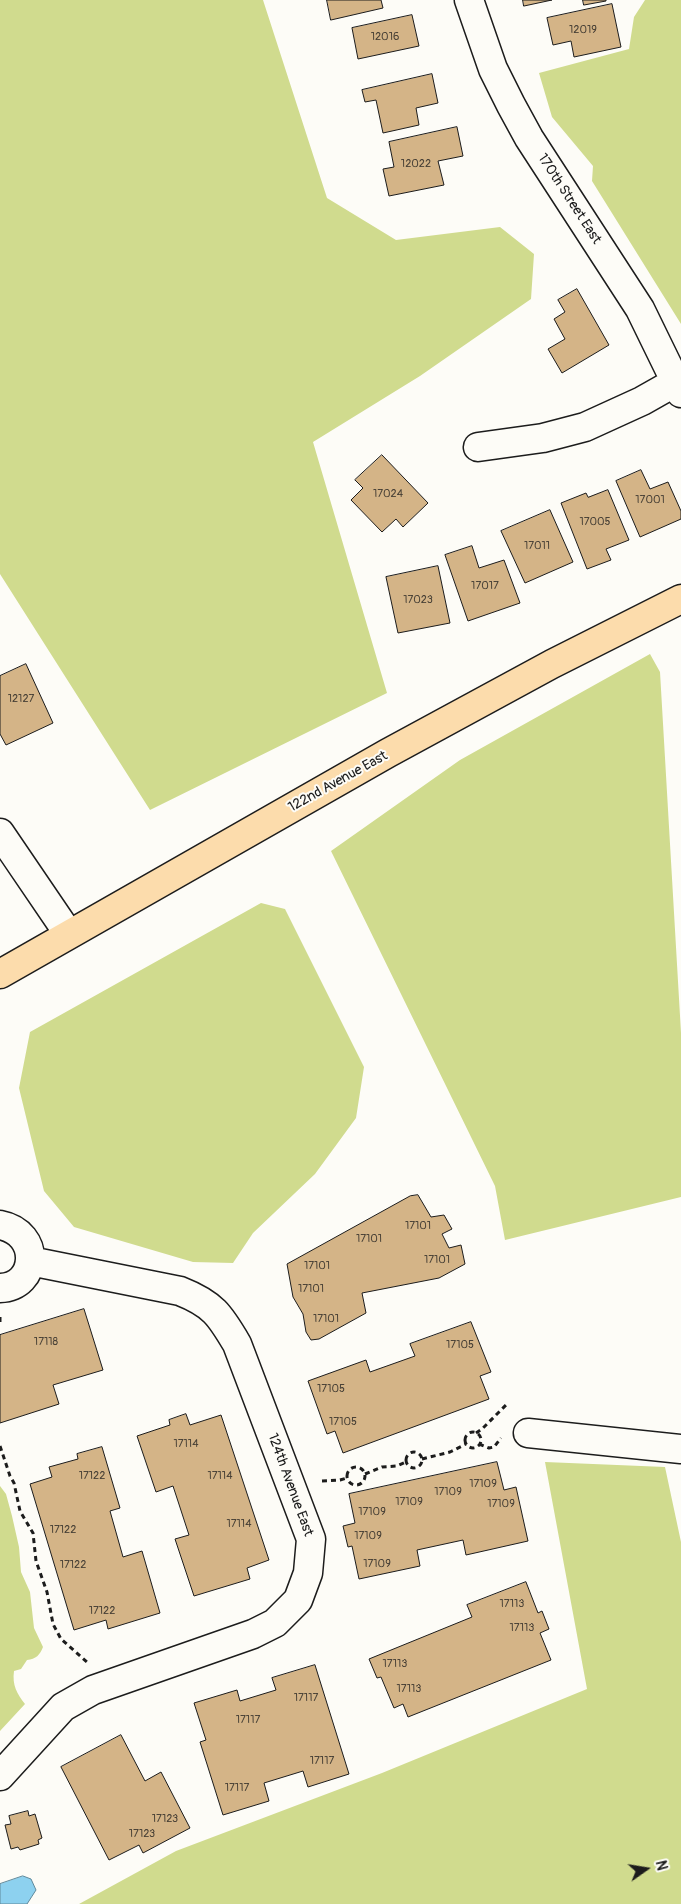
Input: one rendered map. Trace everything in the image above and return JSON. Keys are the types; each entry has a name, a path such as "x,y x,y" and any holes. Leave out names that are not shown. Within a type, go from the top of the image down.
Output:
{"main road":[{"name":"122nd Avenue East","path":"0,974 397,748 552,664 681,600"}],"street":[{"name":"170th Street East","path":"469,0 493,69 529,138 640,309 679,384"},
{"path":"478,447 543,438 585,427 679,384"},
{"path":"0,833 68,934"},
{"path":"0,1226 10,1227 19,1233 26,1241 30,1250 30,1261 27,1271 21,1279 13,1285 0,1288"},
{"name":"124th Avenue East","path":"0,1776 64,1707 94,1690 253,1634 275,1623 298,1600 308,1573 311,1540 237,1344 223,1319 201,1299 180,1291 30,1261"},
{"path":"517,1432 681,1449"}],"path":[{"path":"0,1314 0,1322"},
{"path":"466,1444 465,1439 468,1434 476,1433 482,1429 507,1404"},
{"path":"479,1444 488,1448 494,1447 517,1432"},
{"path":"476,1433 480,1439 479,1444"},
{"path":"466,1444 472,1448 479,1444"},
{"path":"422,1459 450,1452 466,1444"},
{"path":"0,1446 16,1490 20,1511 33,1533 36,1561 47,1592 53,1624 61,1639 88,1663"},
{"path":"413,1452 420,1454 422,1459 421,1465 416,1468 411,1468 406,1462 408,1454 413,1452"},
{"path":"365,1474 382,1467 397,1466 406,1462"},
{"path":"356,1467 365,1474 364,1479 358,1485 352,1484 347,1478 348,1472 356,1467"},
{"path":"322,1481 347,1478"}],"green space":[{"path":"0,0 263,0 327,198 396,240 500,227 534,254 531,299 420,376 313,442 387,693 150,810 0,574"},
{"path":"645,0 681,0 681,324 592,181 593,166 552,117 539,73 629,49 634,17"},
{"path":"650,654 660,672 681,1033 681,1197 505,1240 495,1186 331,851 460,760"},
{"path":"261,903 285,909 364,1067 356,1118 315,1174 253,1233 233,1263 193,1262 74,1227 44,1191 19,1088 30,1032"},
{"path":"545,1462 665,1467 681,1542 681,1904 79,1904 176,1851 382,1773 587,1689"},
{"path":"0,1486 6,1494 12,1516 19,1547 21,1572 30,1592 34,1628 43,1647 37,1656 27,1660 21,1669 14,1671 16,1689 25,1704 0,1731"}],"water":[{"path":"23,1876 31,1879 36,1890 27,1904 0,1904 0,1884"}],"building":[{"path":"327,0 381,0 383,8 331,20"},
{"path":"523,0 552,0 524,6"},
{"path":"583,0 606,0 606,1 584,5"},
{"path":"612,4 621,47 574,57 571,41 553,45 547,18"},
{"path":"412,15 419,46 358,59 352,28"},
{"path":"432,74 438,103 416,108 419,125 383,133 376,100 365,102 362,90"},
{"path":"457,127 463,156 438,161 444,185 389,196 383,169 394,167 389,142"},
{"path":"577,289 609,345 562,373 548,349 565,339 554,319 565,312 558,300"},
{"path":"382,455 428,503 403,527 396,519 382,532 351,500 363,488 355,480"},
{"path":"641,470 650,489 668,482 681,511 681,519 640,537 616,481"},
{"path":"608,490 629,540 606,549 611,560 587,569 561,503 586,493 588,497"},
{"path":"550,510 573,562 525,583 501,531"},
{"path":"472,546 479,568 504,560 520,603 468,621 445,555"},
{"path":"438,566 450,623 398,633 386,577"},
{"path":"26,664 53,723 6,745 0,734 0,676"},
{"path":"418,1195 431,1217 444,1215 452,1229 442,1234 449,1248 461,1245 465,1264 439,1278 362,1293 366,1313 319,1339 311,1340 306,1332 303,1314 293,1297 287,1264 410,1196"},
{"path":"84,1309 103,1370 53,1385 59,1404 0,1423 0,1335"},
{"path":"471,1322 491,1372 480,1376 489,1399 343,1453 335,1431 327,1434 308,1381 366,1360 370,1372 415,1356 410,1344"},
{"path":"186,1414 190,1425 221,1415 269,1560 247,1568 250,1579 194,1596 175,1539 189,1535 173,1486 156,1492 137,1436 170,1425 169,1420"},
{"path":"102,1447 120,1508 110,1511 123,1557 142,1551 160,1613 108,1629 106,1620 74,1630 30,1484 52,1477 49,1467 78,1459 77,1454"},
{"path":"497,1462 504,1490 516,1487 528,1541 466,1555 463,1540 417,1550 420,1566 359,1579 352,1546 348,1547 343,1526 355,1523 349,1494"},
{"path":"526,1582 538,1613 542,1611 549,1629 540,1633 551,1660 408,1717 403,1704 394,1708 381,1677 377,1678 369,1659 472,1617 467,1605"},
{"path":"315,1665 349,1774 308,1787 303,1771 264,1783 269,1801 223,1815 200,1742 206,1740 194,1703 237,1690 240,1701 276,1690 272,1678"},
{"path":"121,1735 145,1781 161,1772 190,1828 143,1853 139,1845 109,1860 61,1767"},
{"path":"28,1811 29,1816 35,1814 42,1838 38,1840 39,1844 20,1850 18,1847 11,1849 5,1825 11,1824 9,1816"}]}
